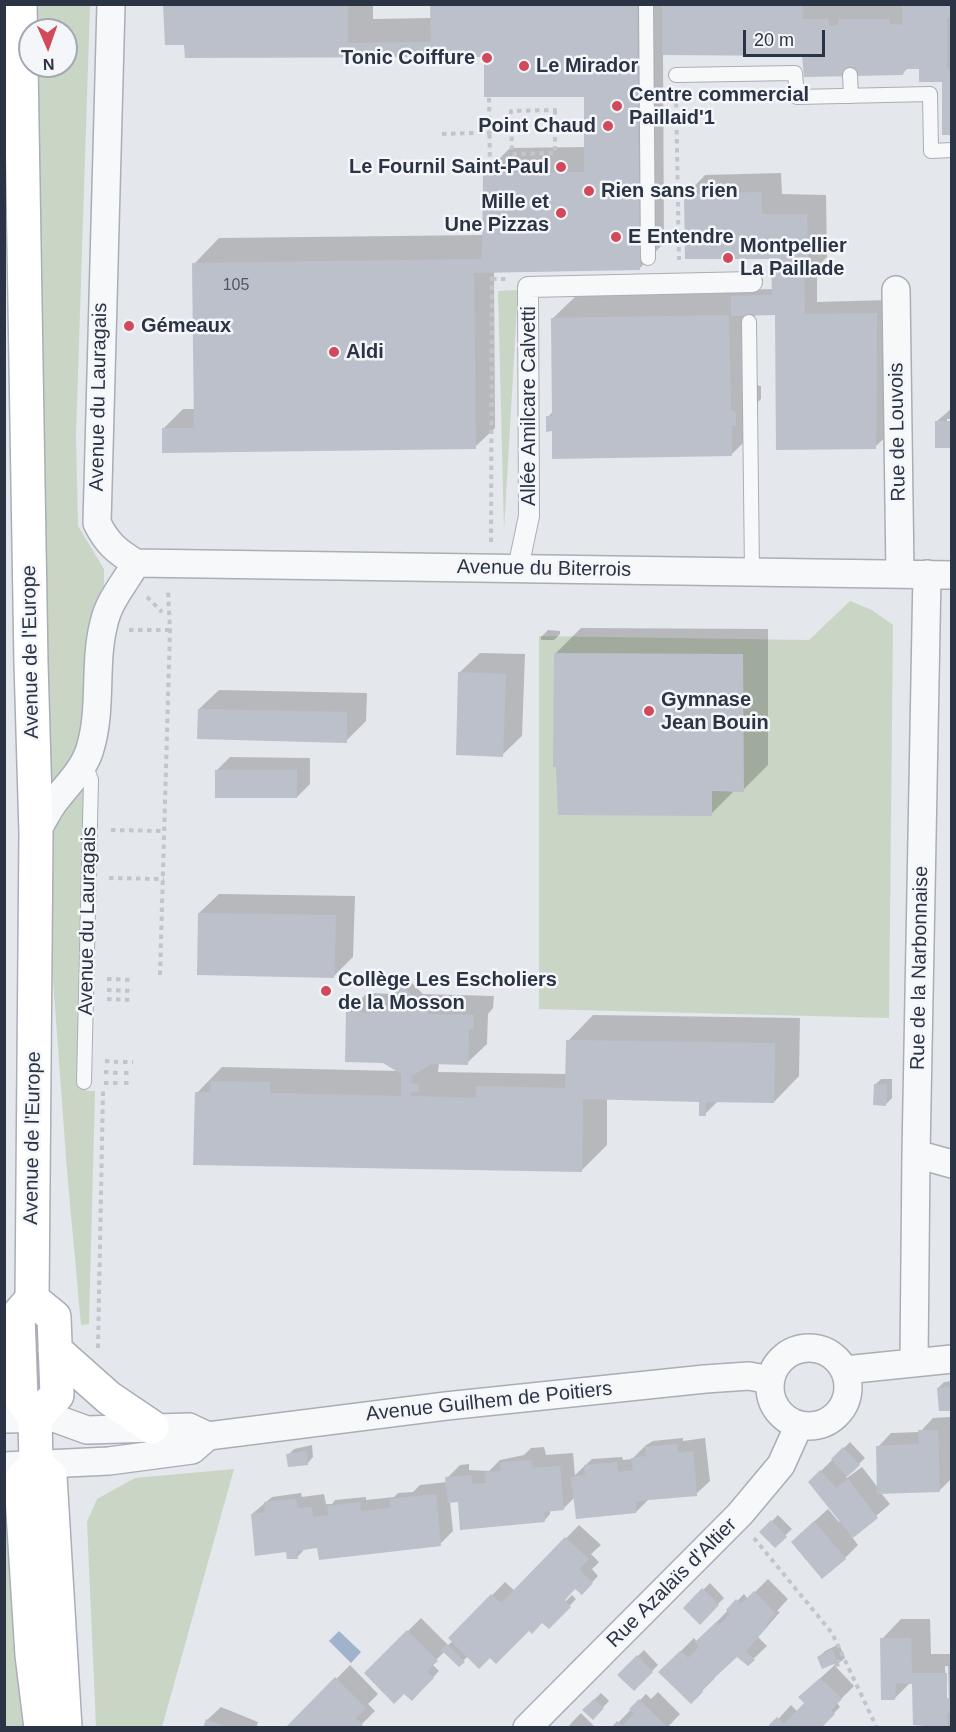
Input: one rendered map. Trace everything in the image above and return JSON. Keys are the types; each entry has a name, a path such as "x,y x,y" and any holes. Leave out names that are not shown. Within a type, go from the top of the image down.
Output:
{"main road":[{"name":"Avenue de l'Europe","path":"20,4 36,833 32,1299 18,1315 20,1418"},
{"path":"32,1299 54,1317 57,1395 20,1418 20,1465 32,1655 41,1728"},
{"path":"56,1350 109,1398 152,1427"},
{"path":"20,1465 50,1476 65,1728"}],"street":[{"name":"Avenue du Lauragais","path":"111,4 97,523 110,545 136,562"},
{"name":"Allée Amilcare Calvetti","path":"518,568 529,516 528,286 752,282"},
{"name":"Rue de Louvois","path":"896,290 900,574"},
{"path":"36,833 51,806 88,754 95,723 104,622 110,603 136,562"},
{"name":"Avenue du Biterrois","path":"136,562 939,575"},
{"name":"Rue de la Narbonnaise","path":"914,1362 916,1154 939,575"},
{"path":"916,1154 951,1164"},
{"path":"816,1348 828,1352 838,1359 845,1370 848,1388 843,1407 835,1417 824,1424 799,1425 788,1421 773,1403 770,1380 774,1368 792,1351 816,1348"},
{"path":"845,1370 951,1359"},
{"name":"Avenue Guilhem de Poitiers","path":"20,1418 54,1418 87,1430 189,1427 208,1436 458,1405 705,1379 749,1376 770,1380"},
{"name":"Rue Azalaïs d'Altier","path":"527,1728 740,1514 781,1465 799,1425"},
{"name":"Avenue Guilhem de Poitiers","path":"20,1465 109,1461 192,1450 208,1436"}],"lane":[{"path":"646,4 648,258"},
{"path":"676,75 795,73 797,97 930,94 931,151 951,150"},
{"path":"850,75 851,96"},
{"path":"749,322 752,572"},
{"name":"Avenue du Lauragais","path":"84,761 91,780 84,1082"}],"path":[{"path":"676,75 680,284"},
{"path":"489,98 490,172"},
{"path":"555,110 555,153 512,154 512,132 511,111 555,110"},
{"path":"442,134 512,132"},
{"path":"482,568 491,541 492,273"},
{"path":"160,975 170,630 169,590"},
{"path":"150,600 162,612"},
{"path":"126,629 170,630"},
{"path":"111,830 165,831"},
{"path":"109,878 164,879"},
{"path":"107,979 134,980"},
{"path":"106,990 134,991"},
{"path":"106,999 134,1000"},
{"path":"104,1061 133,1062"},
{"path":"104,1072 133,1073"},
{"path":"84,1082 133,1083"},
{"path":"84,1376 97,1355 104,1083"},
{"path":"740,1514 752,1536 832,1633 877,1728"}],"green space":[{"path":"36,5 90,5 76,435 78,526 104,569 104,585 91,632 79,749 50,793 37,78 78,78 78,18 36,18"},
{"path":"518,290 504,530 498,291"},
{"path":"850,601 872,610 893,625 889,1018 539,1009 539,636 809,640"},
{"path":"85,787 78,1081 87,1091 95,1091 89,1324 81,1325 51,952 50,828"},
{"path":"234,1469 162,1727 96,1727 87,1522 97,1499 135,1478"},
{"path":"4,1493 8,1499 28,1727 5,1727"}],"water":[{"path":"339,1631 361,1652 351,1663 329,1641"}],"building":[{"path":"163,4 348,4 348,43 431,42 430,4 637,4 640,270 474,273 476,449 162,453 162,428 194,428 192,263 482,259 483,173 584,172 584,97 484,97 484,57 185,58 184,45 165,45"},
{"path":"662,4 802,4 803,19 828,19 829,26 838,25 838,19 890,19 890,24 902,25 902,4 952,4 952,18 947,18 947,68 952,69 952,135 942,135 942,82 919,82 919,69 905,69 903,75 804,77 802,56 662,55"},
{"path":"762,192 762,214 807,214 808,278 804,278 805,314 877,313 876,449 776,450 775,315 731,316 731,296 772,295 771,259 685,259 684,194"},
{"path":"729,315 731,410 736,412 736,426 732,426 732,456 552,459 552,431 546,432 546,416 552,416 551,318"},
{"path":"935,421 952,421 952,448 935,448"},
{"name":"Gymnase Jean Bouin","path":"554,653 743,654 744,792 712,791 712,816 558,815 556,767 553,767"},
{"path":"458,672 506,674 503,757 456,755"},
{"path":"198,709 347,712 347,743 197,739"},
{"path":"215,770 297,770 297,798 215,798"},
{"path":"198,913 336,915 334,978 197,975"},
{"path":"400,983 430,1014 474,1015 474,1029 469,1029 468,1065 431,1064 412,1076 411,1083 419,1084 419,1092 411,1092 411,1096 476,1098 476,1086 565,1088 566,1040 775,1043 774,1103 706,1102 706,1116 699,1116 699,1102 583,1099 582,1172 193,1165 195,1092 210,1092 211,1081 270,1082 270,1093 401,1096 401,1074 383,1063 345,1062 346,1012 384,1013"},
{"path":"874,1084 887,1084 886,1106 873,1105"},
{"path":"952,1386 952,1411 939,1411 937,1388"},
{"path":"918,1430 938,1430 940,1492 877,1494 876,1446 919,1444"},
{"path":"677,1444 678,1453 693,1451 697,1496 636,1501 636,1513 576,1519 571,1477 585,1475 584,1465 617,1462 618,1472 633,1470 631,1458 646,1456 645,1447"},
{"path":"843,1447 860,1465 847,1477 831,1459"},
{"path":"307,1451 308,1465 288,1467 286,1454"},
{"path":"531,1460 533,1468 560,1466 564,1510 544,1512 545,1522 460,1530 458,1502 448,1503 445,1477 471,1475 472,1484 486,1483 485,1472 501,1471 500,1462"},
{"path":"820,1470 836,1488 848,1479 878,1518 853,1538 808,1482"},
{"path":"436,1494 441,1546 319,1560 317,1548 297,1551 298,1559 287,1559 286,1552 255,1556 251,1514 265,1512 264,1502 296,1499 297,1508 312,1507 313,1517 329,1515 327,1506 360,1502 361,1511 390,1508 390,1499"},
{"path":"771,1520 787,1537 775,1548 759,1532"},
{"path":"814,1521 846,1559 822,1579 791,1542"},
{"path":"565,1537 589,1559 579,1569 593,1583 582,1595 575,1589 565,1600 571,1607 549,1629 542,1623 532,1634 529,1631 496,1664 490,1658 479,1669 448,1638 491,1594 501,1603"},
{"path":"702,1588 719,1605 700,1625 683,1608"},
{"path":"754,1591 776,1614 746,1651 755,1660 748,1666 737,1657 702,1690 703,1692 691,1704 658,1672 680,1651 688,1658 699,1647 695,1642 716,1622 719,1625 730,1614 726,1610 736,1599 741,1604"},
{"path":"407,1630 438,1661 427,1671 434,1678 412,1701 404,1694 394,1704 364,1673"},
{"path":"880,1638 911,1638 912,1673 947,1673 947,1698 952,1698 952,1713 947,1713 948,1728 913,1725 912,1684 896,1683 895,1700 881,1700"},
{"path":"447,1644 465,1662 459,1667 441,1650"},
{"path":"832,1649 840,1666 836,1667 834,1664 822,1669 817,1657"},
{"path":"637,1655 653,1672 634,1691 617,1675"},
{"path":"335,1677 366,1708 356,1718 363,1725 360,1728 285,1728"},
{"path":"820,1678 842,1699 831,1710 835,1714 821,1728 770,1728 769,1725 777,1717 784,1724 804,1703 798,1697"},
{"path":"594,1699 604,1708 593,1720 582,1710"},
{"path":"639,1699 668,1728 611,1728 617,1721 622,1726 634,1714 629,1709"},
{"path":"206,1719 226,1727 226,1728 203,1728"}],"tram line":[{"path":"4,1715 5,1728"}],"place":[{"name":"Tonic Coiffure","path":"487,58"},
{"name":"Le Mirador","path":"524,66"},
{"name":"Centre commercial Paillaid'1","path":"617,106"},
{"name":"Point Chaud","path":"608,126"},
{"name":"Le Fournil Saint-Paul","path":"561,167"},
{"name":"Rien sans rien","path":"589,191"},
{"name":"Mille et Une Pizzas","path":"561,213"},
{"name":"E Entendre","path":"616,237"},
{"name":"Montpellier La Paillade","path":"728,258"},
{"name":"Gémeaux","path":"129,326"},
{"name":"Aldi","path":"334,352"},
{"name":"Gymnase Jean Bouin","path":"649,711"},
{"name":"Collège Les Escholiers de la Mosson","path":"326,991"}]}
